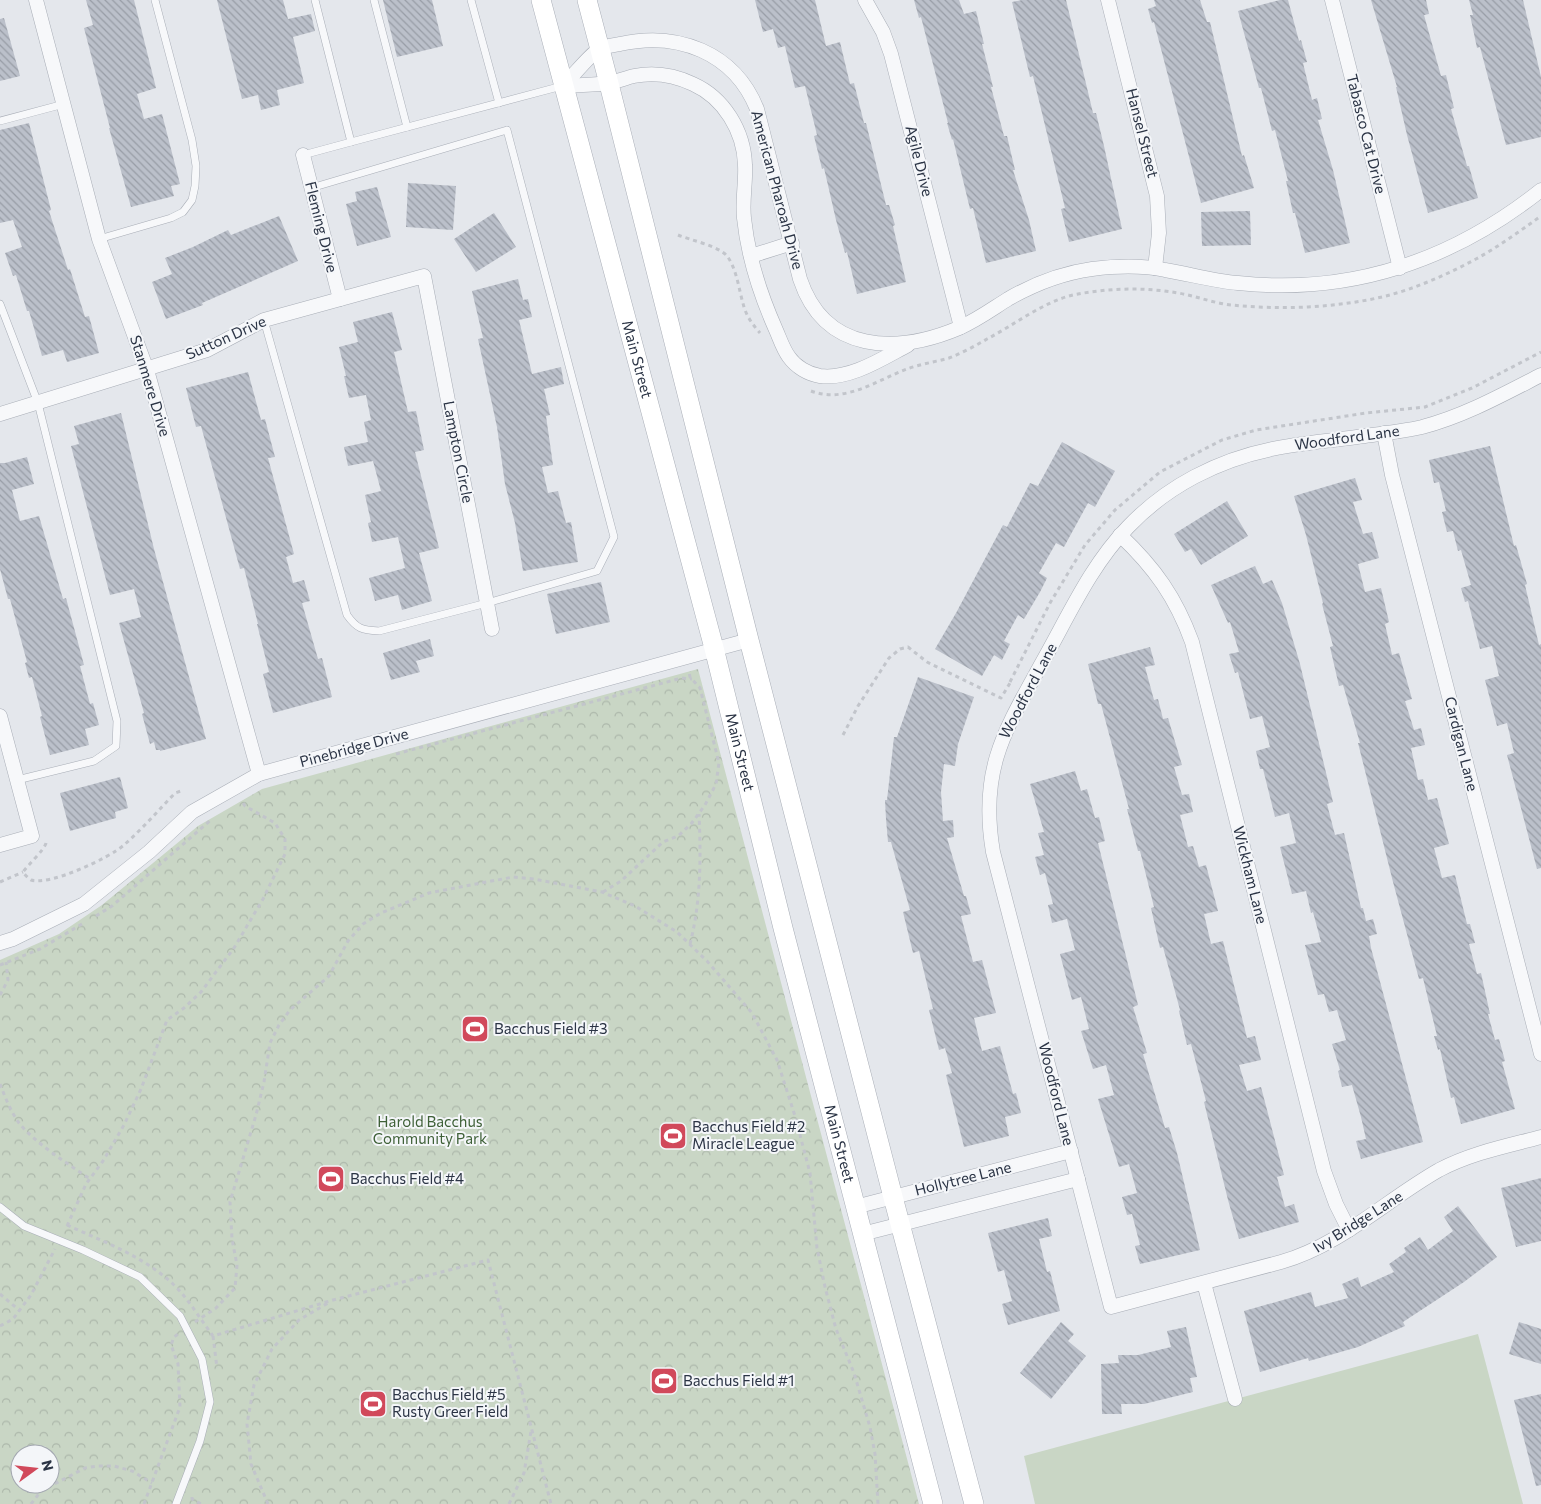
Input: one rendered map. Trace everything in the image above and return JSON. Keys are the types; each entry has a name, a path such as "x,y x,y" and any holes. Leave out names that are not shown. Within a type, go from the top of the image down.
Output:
{"main road":[{"name":"Main Street","path":"541,0 714,648 783,928 933,1504"},
{"path":"587,0 749,640 974,1504"}],"street":[{"name":"Stanmere Drive","path":"36,0 100,239 147,370 259,774"},
{"name":"Agile Drive","path":"865,0 883,32 891,54 961,327"},
{"name":"Hansel Street","path":"1108,0 1157,196 1159,232 1155,268"},
{"name":"Tabasco Cat Drive","path":"1332,0 1400,268"},
{"name":"American Pharoah Drive","path":"600,48 637,40 670,41 703,51 718,59 734,72 749,92 757,108 804,289 814,308 826,322 840,332 864,342 882,344 913,342 943,334 961,327 1023,291 1062,276 1108,267 1155,268 1221,281 1276,286 1346,280 1400,268 1436,254 1478,234 1512,213 1541,190"},
{"path":"563,86 600,48"},
{"name":"American Pharoah Drive","path":"563,86 609,83 644,75 673,77 699,87 722,106 732,119 744,151 746,235 760,294 783,348 794,364 807,372 828,376 862,370 913,342"},
{"name":"Fleming Drive","path":"303,155 340,299"},
{"path":"751,256 792,243"},
{"name":"Sutton Drive","path":"0,414 207,350 264,320 424,276"},
{"name":"Lampton Circle","path":"424,276 492,629"},
{"name":"Woodford Lane","path":"1111,1307 996,862 990,830 989,803 992,771 1004,734 1091,575 1107,551 1137,518 1167,493 1189,479 1224,462 1274,448 1384,433 1420,427 1446,420 1541,376"},
{"name":"Cardigan Lane","path":"1384,433 1392,475 1541,1054"},
{"name":"Wickham Lane","path":"1120,535 1150,565 1168,589 1180,611 1192,642 1324,1171 1336,1204 1350,1230"},
{"name":"Pinebridge Drive","path":"0,943 84,904 149,852 192,812 259,774 714,648 749,640"},
{"path":"0,716 32,836 0,844"},
{"name":"Ivy Bridge Lane","path":"1111,1307 1292,1259 1322,1247 1430,1175 1454,1163 1480,1153 1541,1137"},
{"name":"Hollytree Lane","path":"855,1207 1071,1151"},
{"name":"Hollytree Lane","path":"862,1234 1078,1179"},
{"path":"1204,1282 1235,1399"}],"lane":[{"path":"100,239 171,218 183,212 192,200 196,166 192,140 155,0"},
{"path":"315,0 351,142"},
{"path":"374,0 407,127"},
{"path":"471,0 499,103"},
{"path":"303,155 563,86"},
{"path":"0,121 64,104"},
{"path":"264,320 347,615 354,625 365,630 379,631 487,603 597,571 614,537 507,130 311,188"},
{"path":"0,304 38,403 117,721 116,746 94,761 17,780"},
{"path":"0,1207 24,1226 83,1250 140,1277 180,1316 202,1359 210,1402 200,1441 176,1504"}],"path":[{"path":"808,390 822,395 844,393 866,388 907,368 950,358 988,339 1038,309 1071,295 1104,290 1137,289 1178,293 1229,305 1273,308 1340,304 1387,296 1430,281 1478,258 1541,216"},
{"path":"678,236 700,241 726,255 734,270 744,310 763,337"},
{"path":"844,735 858,706 889,658 900,649 908,647 927,662 1001,698 1050,603 1085,545 1115,510 1160,472 1222,440 1256,430 1373,412 1425,407 1472,388 1541,352"},
{"path":"602,892 621,881 663,842 678,836 691,824 716,784 719,763 700,688 692,679 685,657"},
{"path":"395,754 620,693 682,678 692,679"},
{"path":"1010,682 1025,694"},
{"path":"68,1225 90,1179 124,1125 141,1089 167,1020 184,1008 201,992 234,948 263,899 285,854 285,839 275,823 245,806 232,789"},
{"path":"23,872 31,880 39,880 54,878 94,864 122,846 175,793 181,791"},
{"path":"0,965 40,949 112,906 218,813"},
{"path":"690,944 696,920 701,862 699,813"},
{"path":"0,882 23,872 31,860 47,844 32,836"},
{"path":"144,1504 180,1407 178,1364 171,1346 174,1337 216,1308 235,1288 237,1265 232,1239 230,1202 256,1116 270,1043 279,1025 290,1010 329,976 348,941 363,924 381,912 429,893 513,877 534,879 602,892 635,906 677,932 708,961 752,1013 777,1060 795,1116 810,1173 817,1248 825,1287 836,1330 854,1373 870,1427 875,1454 878,1504"},
{"path":"0,995 8,980 6,962"},
{"path":"0,1084 19,1123 46,1148 90,1179"},
{"path":"0,1326 13,1319 32,1295 55,1250"},
{"path":"200,1319 213,1336 333,1300 488,1260 551,1504"},
{"path":"0,1294 20,1311"},
{"path":"268,1504 251,1464 247,1424 254,1385 272,1349 299,1320 333,1300"},
{"path":"509,1504 524,1473 532,1429"},
{"path":"31,1504 41,1491 85,1468 114,1466 132,1471 152,1483"},
{"path":"192,1499 201,1504"}],"green space":[{"name":"Harold Bacchus Community Park","path":"698,669 919,1504 0,1504 0,960 59,934 102,905 198,826 262,789"},
{"path":"1478,1334 1523,1504 1035,1504 1024,1456"}],"building":[{"path":"86,0 134,0 156,88 137,94 144,119 162,114 180,184 171,186 174,196 131,207 84,28 93,25"},
{"path":"217,0 283,0 288,19 311,14 315,31 293,37 304,83 277,90 280,105 261,110 258,95 242,99"},
{"path":"383,0 432,0 443,46 397,57"},
{"path":"755,0 815,0 826,46 840,42 850,84 854,83 864,123 866,123 886,205 889,205 895,225 893,226 906,282 857,294 847,252 845,253 836,220 824,168 822,169 814,136 817,135 805,86 795,88 785,46 778,48 773,29 763,32"},
{"path":"914,0 959,0 964,14 976,11 993,87 991,87 1004,136 1007,136 1015,170 1013,170 1029,220 1036,251 986,263 973,208 970,209 953,139 947,123 921,17 919,18"},
{"path":"1022,0 1066,0 1093,113 1096,113 1122,229 1069,242 1061,209 1065,208 1033,76 1030,77 1012,2"},
{"path":"1154,0 1200,0 1207,22 1210,22 1242,156 1244,155 1254,188 1201,203 1154,22 1152,23 1148,9 1156,6"},
{"path":"1280,0 1288,0 1299,41 1301,40 1307,62 1303,63 1312,100 1317,98 1322,119 1318,120 1333,170 1350,243 1305,253 1295,213 1293,213 1286,181 1288,181 1275,130 1272,131 1238,11"},
{"path":"1371,0 1426,0 1429,14 1424,15 1441,76 1446,75 1454,108 1451,109 1478,198 1428,213 1407,135 1397,87"},
{"path":"1469,0 1523,0 1541,77 1541,137 1506,145 1480,47 1477,48"},
{"path":"4,18 20,76 0,81 0,19"},
{"path":"29,123 51,210 49,211 85,317 89,316 99,353 67,362 63,350 42,356 29,311 27,311 16,275 13,276 5,253 22,247 13,220 0,223 0,130"},
{"path":"408,183 456,186 453,230 406,227"},
{"path":"377,187 391,237 357,246 346,204 357,201 355,192"},
{"path":"1250,211 1251,245 1202,246 1201,212"},
{"path":"494,213 516,247 476,272 454,239"},
{"path":"279,216 298,261 202,303 203,305 166,319 152,282 172,274 165,258 228,230 231,235"},
{"path":"518,279 523,300 528,299 532,317 519,320 532,374 561,367 564,384 544,389 550,415 546,416 553,465 542,467 548,493 558,491 566,523 571,522 578,562 523,571 515,523 505,484 497,427 478,339 483,338 472,291"},
{"path":"392,312 402,350 394,352 408,412 416,411 424,450 415,452 439,548 419,553 432,601 402,610 398,595 375,601 369,578 405,568 398,537 372,542 368,523 371,522 365,495 381,491 373,461 348,466 344,447 368,442 364,422 371,420 366,395 349,398 339,347 358,342 353,322"},
{"path":"248,372 261,420 265,419 275,457 268,458 294,554 286,557 293,583 304,580 310,601 302,603 318,659 322,658 332,697 273,713 263,674 269,672 244,568 240,569 201,426 196,427 186,388"},
{"path":"121,413 154,549 206,739 160,751 156,750 154,742 150,744 142,714 144,713 119,623 141,617 134,589 110,595 71,446 79,444 74,426"},
{"path":"1062,442 1115,471 1095,507 1088,503 1064,547 1056,543 1039,573 1047,578 1040,592 1024,619 1018,615 1004,641 1010,644 1002,660 994,655 982,676 935,649 1003,525 1007,527 1030,483 1038,486"},
{"path":"1490,446 1514,546 1516,545 1527,584 1525,585 1539,645 1541,644 1541,868 1537,869 1507,755 1514,753 1507,723 1497,726 1485,680 1499,676 1492,646 1480,649 1468,601 1465,602 1461,588 1471,585 1461,550 1458,551 1453,531 1447,532 1442,512 1446,511 1439,482 1434,483 1429,460"},
{"path":"27,457 34,484 12,490 20,521 39,516 63,599 66,598 84,665 80,666 90,704 93,703 99,725 85,729 89,745 50,755 32,677 29,678 25,663 27,662 0,569 0,463"},
{"path":"1355,478 1362,500 1353,502 1363,534 1372,532 1379,558 1358,564 1365,592 1381,588 1389,622 1385,624 1392,655 1399,653 1412,699 1405,701 1414,730 1421,728 1425,745 1411,748 1418,780 1423,779 1428,800 1437,798 1449,844 1434,848 1442,878 1455,875 1467,924 1470,924 1475,943 1469,944 1477,974 1481,973 1490,1014 1488,1014 1495,1040 1499,1039 1505,1061 1502,1062 1515,1109 1461,1124 1454,1097 1451,1098 1440,1049 1438,1050 1434,1036 1437,1036 1423,978 1419,979 1393,882 1358,743 1360,743 1343,685 1339,686 1330,647 1333,646 1323,603 1294,496"},
{"path":"1227,501 1248,536 1201,565 1191,549 1185,552 1174,534"},
{"path":"1255,566 1263,584 1272,580 1282,603 1300,664 1333,802 1327,804 1335,835 1344,833 1361,908 1363,908 1366,921 1373,919 1377,934 1369,936 1371,948 1423,1142 1361,1159 1356,1141 1366,1139 1361,1117 1352,1085 1342,1087 1338,1071 1340,1070 1332,1044 1346,1040 1337,1010 1329,1012 1324,994 1318,995 1305,945 1321,942 1306,891 1292,894 1280,847 1296,843 1289,813 1275,817 1263,769 1260,769 1256,751 1270,747 1262,716 1250,719 1238,672 1235,673 1229,654 1239,652 1230,622 1228,623 1211,585"},
{"path":"601,582 610,622 556,634 547,594"},
{"path":"430,639 434,656 416,661 420,672 391,680 383,653"},
{"path":"1150,647 1155,665 1145,667 1154,700 1158,699 1163,719 1168,718 1182,765 1174,767 1182,795 1189,794 1193,812 1180,815 1188,847 1193,846 1199,867 1206,865 1218,911 1204,914 1211,944 1223,941 1247,1038 1255,1036 1261,1060 1239,1065 1247,1091 1261,1087 1284,1175 1277,1177 1285,1207 1294,1204 1299,1222 1239,1239 1204,1102 1206,1101 1191,1044 1187,1045 1180,1010 1163,947 1160,948 1151,908 1154,907 1140,851 1138,851 1127,809 1129,809 1101,704 1098,704 1088,664"},
{"path":"918,677 974,697 958,744 955,766 944,764 941,792 943,821 953,820 954,837 947,838 971,914 961,916 973,962 982,960 996,1013 974,1018 982,1051 1000,1046 1013,1094 1016,1093 1021,1113 1005,1117 1009,1136 964,1147 946,1075 952,1073 945,1048 939,1050 929,1010 933,1009 919,951 913,953 903,912 910,910 891,842 888,842 885,800 887,800 894,737 897,737"},
{"path":"1075,771 1081,791 1087,789 1095,818 1099,817 1105,841 1098,843 1138,1005 1133,1007 1147,1053 1143,1054 1165,1128 1169,1127 1177,1153 1200,1250 1140,1264 1135,1246 1140,1245 1132,1214 1127,1215 1122,1197 1137,1193 1129,1164 1119,1167 1098,1099 1114,1095 1106,1065 1093,1069 1081,1031 1089,1029 1081,997 1072,1000 1060,954 1075,950 1067,919 1052,923 1048,905 1053,904 1045,873 1040,875 1035,857 1044,855 1038,833 1044,832 1030,784"},
{"path":"120,777 128,808 115,812 116,818 70,831 60,793"},
{"path":"1541,1178 1541,1241 1516,1247 1501,1188"},
{"path":"1458,1206 1497,1257 1464,1282 1403,1322 1405,1326 1358,1347 1309,1361 1308,1358 1260,1372 1244,1311 1311,1292 1315,1307 1348,1298 1342,1284 1358,1277 1361,1287 1394,1272 1389,1264 1406,1252 1404,1248 1420,1237 1428,1250 1453,1231 1444,1217"},
{"path":"1048,1218 1052,1236 1039,1239 1047,1272 1050,1271 1060,1311 1008,1325 1002,1304 1012,1301 1004,1270 998,1272 988,1233"},
{"path":"1061,1322 1074,1334 1068,1341 1086,1356 1051,1399 1020,1373"},
{"path":"1519,1322 1541,1329 1541,1364 1509,1354"},
{"path":"1186,1327 1197,1377 1190,1378 1193,1392 1144,1404 1121,1404 1122,1414 1102,1414 1101,1364 1119,1363 1118,1355 1138,1355 1171,1347 1167,1331"},
{"path":"1541,1394 1541,1485 1536,1486 1514,1400"}],"place":[{"name":"Bacchus Field #3","path":"475,1029"},
{"name":"Bacchus Field #2 Miracle League","path":"673,1136"},
{"name":"Bacchus Field #4","path":"331,1179"},
{"name":"Bacchus Field #1","path":"664,1381"},
{"name":"Bacchus Field #5 Rusty Greer Field","path":"373,1404"}]}
